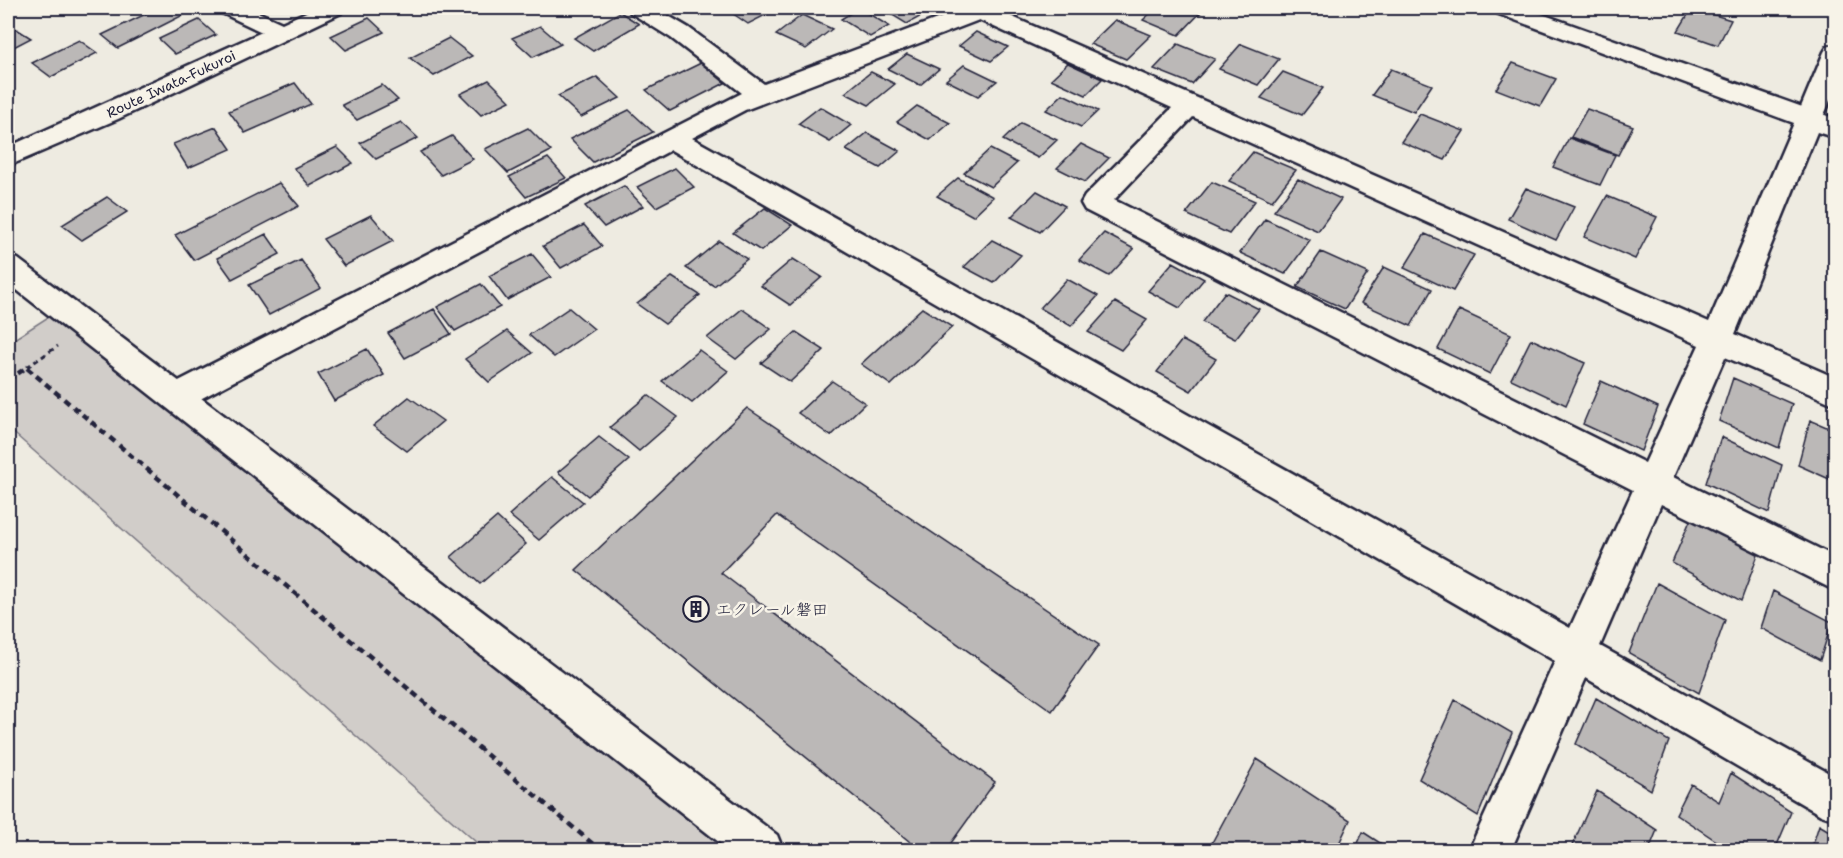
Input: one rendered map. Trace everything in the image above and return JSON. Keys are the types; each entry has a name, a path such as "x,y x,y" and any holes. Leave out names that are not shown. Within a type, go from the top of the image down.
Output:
{"street":[{"path":"230,8 283,32"},
{"name":"Route Iwata-Fukuroi","path":"8,157 333,8"},
{"path":"639,8 680,33 760,94"},
{"path":"1504,8 1836,129"},
{"path":"177,397 671,138 760,94 979,9 1189,106 1836,392"},
{"path":"1490,850 1717,339 1836,52"},
{"path":"1189,106 1095,204 1836,574"},
{"path":"671,138 1836,800"},
{"path":"8,267 762,850"}],"path":[{"path":"8,380 86,327"},
{"path":"27,368 600,850"}],"shaded area":[{"path":"56,312 735,850 485,850 8,428 8,343"}],"building":[{"path":"158,8 193,10 118,48 102,35"},
{"path":"736,8 779,8 748,24 729,11"},
{"path":"859,8 889,26 870,37 841,19"},
{"path":"881,8 936,8 907,24"},
{"path":"1156,8 1192,8 1202,11 1179,35 1143,20"},
{"path":"1692,8 1731,20 1718,45 1678,31"},
{"path":"620,12 639,24 593,51 574,38"},
{"path":"802,15 832,29 806,49 776,35"},
{"path":"369,18 384,32 346,50 331,36"},
{"path":"199,20 216,35 175,54 159,39"},
{"path":"1115,20 1151,35 1126,59 1090,44"},
{"path":"10,25 31,38 8,50 8,26"},
{"path":"540,26 561,44 533,57 512,38"},
{"path":"976,32 1008,47 991,61 959,46"},
{"path":"449,38 472,56 434,76 410,58"},
{"path":"79,40 97,53 51,77 32,63"},
{"path":"1178,44 1215,59 1192,84 1154,69"},
{"path":"1241,44 1279,59 1258,85 1219,69"},
{"path":"907,54 939,69 920,85 888,69"},
{"path":"701,63 725,83 670,111 646,90"},
{"path":"1068,63 1102,79 1086,95 1051,79"},
{"path":"1513,63 1556,79 1540,106 1496,89"},
{"path":"964,65 997,81 978,96 946,80"},
{"path":"1391,69 1432,85 1414,112 1372,95"},
{"path":"871,72 895,84 869,105 845,93"},
{"path":"1283,72 1323,88 1302,115 1261,98"},
{"path":"597,77 620,98 581,117 558,96"},
{"path":"489,80 510,101 481,115 460,94"},
{"path":"295,83 311,104 245,133 229,111"},
{"path":"382,85 398,100 357,120 342,105"},
{"path":"1063,94 1098,111 1081,127 1046,110"},
{"path":"917,106 950,123 930,140 897,122"},
{"path":"820,107 851,125 830,142 798,124"},
{"path":"1587,109 1633,126 1618,155 1571,137"},
{"path":"629,110 653,132 593,162 570,139"},
{"path":"1420,114 1464,131 1445,160 1401,142"},
{"path":"401,122 418,138 376,159 360,143"},
{"path":"1021,123 1057,140 1038,158 1003,140"},
{"path":"216,127 231,149 188,168 173,144"},
{"path":"528,128 551,151 508,173 485,149"},
{"path":"867,133 900,151 880,168 846,150"},
{"path":"452,136 473,159 441,175 420,152"},
{"path":"1569,138 1615,155 1600,185 1553,167"},
{"path":"1081,144 1109,158 1085,182 1057,168"},
{"path":"337,147 353,163 310,186 294,168"},
{"path":"990,149 1017,163 991,187 964,173"},
{"path":"1253,152 1296,170 1272,201 1229,181"},
{"path":"548,158 566,178 526,197 509,177"},
{"path":"675,168 694,187 656,207 637,187"},
{"path":"958,178 993,197 973,216 937,196"},
{"path":"1298,179 1341,199 1318,231 1274,211"},
{"path":"1212,182 1255,201 1229,234 1186,214"},
{"path":"279,183 299,206 194,260 175,235"},
{"path":"624,186 643,206 604,227 585,206"},
{"path":"1526,188 1574,207 1556,240 1508,219"},
{"path":"1037,191 1065,206 1040,232 1011,217"},
{"path":"1607,196 1657,217 1635,259 1584,237"},
{"path":"107,197 127,212 82,240 62,225"},
{"path":"765,208 792,225 761,251 733,233"},
{"path":"371,215 393,241 344,266 323,239"},
{"path":"1265,219 1310,240 1285,274 1240,253"},
{"path":"584,225 602,246 561,268 543,246"},
{"path":"1104,233 1134,249 1109,276 1079,260"},
{"path":"266,234 280,254 232,279 217,258"},
{"path":"1425,234 1474,255 1453,291 1404,268"},
{"path":"992,240 1021,255 994,283 964,267"},
{"path":"719,241 747,259 714,286 686,268"},
{"path":"1321,252 1368,273 1345,309 1297,287"},
{"path":"532,254 551,277 507,300 489,276"},
{"path":"793,259 822,277 790,305 761,286"},
{"path":"301,260 321,288 269,315 249,285"},
{"path":"1173,262 1204,279 1180,308 1148,291"},
{"path":"1384,267 1432,289 1411,326 1361,303"},
{"path":"672,277 700,295 665,324 637,304"},
{"path":"1067,279 1098,296 1071,326 1040,308"},
{"path":"481,284 500,307 455,331 437,307"},
{"path":"1225,292 1259,309 1235,339 1202,322"},
{"path":"1115,302 1147,320 1121,350 1088,332"},
{"path":"569,308 594,329 554,357 529,335"},
{"path":"922,308 952,327 891,385 861,364"},
{"path":"434,309 451,334 405,358 388,333"},
{"path":"742,309 771,329 736,359 707,338"},
{"path":"1459,310 1511,334 1490,374 1438,349"},
{"path":"507,331 532,353 489,382 465,359"},
{"path":"796,332 824,350 790,382 761,363"},
{"path":"1531,339 1585,363 1566,405 1511,379"},
{"path":"1182,340 1216,359 1191,391 1157,372"},
{"path":"367,349 384,375 334,401 318,374"},
{"path":"699,350 728,371 692,403 662,381"},
{"path":"1733,378 1792,404 1779,448 1719,421"},
{"path":"832,381 865,403 831,436 798,413"},
{"path":"1601,381 1658,407 1641,451 1583,424"},
{"path":"648,395 678,417 639,451 610,427"},
{"path":"409,397 443,421 407,451 373,426"},
{"name":"エクレール磐田","path":"747,408 1099,645 1052,711 777,515 721,573 995,782 946,850 920,850 576,570"},
{"path":"1810,420 1836,431 1836,482 1798,465"},
{"path":"599,437 629,460 588,496 558,472"},
{"path":"1721,437 1782,465 1769,513 1706,483"},
{"path":"552,477 583,502 539,540 509,515"},
{"path":"1695,509 1762,544 1741,601 1672,563"},
{"path":"497,517 526,544 480,584 451,557"},
{"path":"1657,583 1725,620 1699,693 1629,653"},
{"path":"1773,591 1832,622 1820,660 1761,628"},
{"path":"1596,698 1669,741 1651,790 1576,744"},
{"path":"1455,700 1512,733 1478,816 1419,779"},
{"path":"1257,759 1350,820 1336,850 1208,850"},
{"path":"1731,773 1791,812 1775,850 1730,850 1676,814 1691,784 1719,802"},
{"path":"1597,791 1657,830 1649,850 1570,850"},
{"path":"1819,825 1836,835 1836,850 1811,850"},
{"path":"1363,832 1391,850 1355,850"}],"place":[{"name":"エクレール磐田","path":"696,609"}]}
